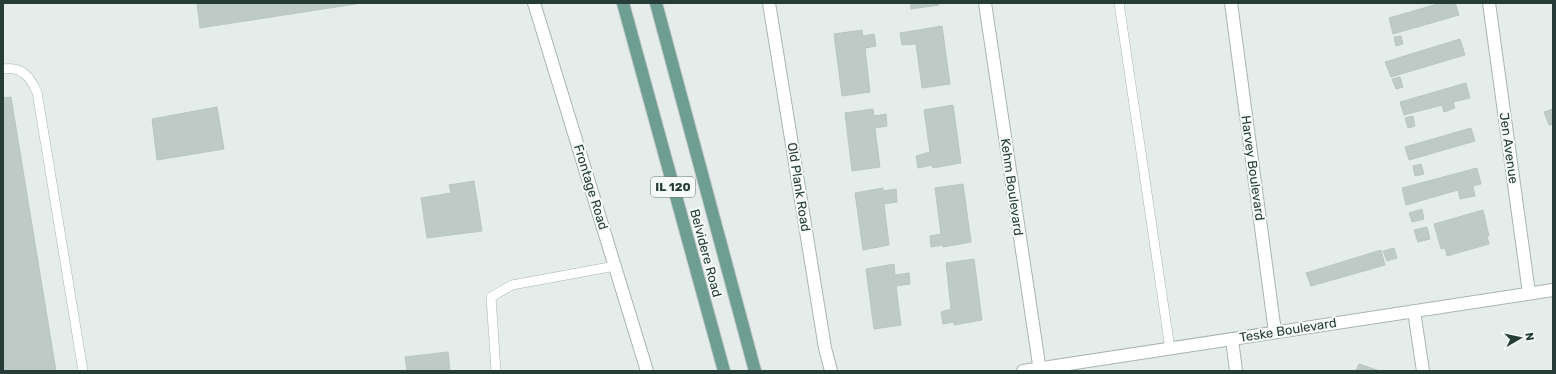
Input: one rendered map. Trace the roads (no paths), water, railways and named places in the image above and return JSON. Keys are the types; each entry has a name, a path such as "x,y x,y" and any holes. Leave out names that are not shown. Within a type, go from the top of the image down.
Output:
{"main road":[{"name":"Belvidere Road","path":"623,3 724,371"},
{"name":"Belvidere Road","path":"656,3 755,371"}],"street":[{"name":"Frontage Road","path":"534,3 647,371"},
{"name":"Old Plank Road","path":"769,3 824,348 831,371"},
{"name":"Kehm Boulevard","path":"985,3 1040,370"},
{"name":"Harvey Boulevard","path":"1231,3 1275,332"},
{"name":"Jen Avenue","path":"1489,3 1529,293"},
{"name":"Teske Boulevard","path":"1023,371 1040,370 1275,332 1553,290"},
{"path":"1414,311 1423,371"},
{"path":"1232,339 1236,371"}],"lane":[{"path":"1119,3 1170,349"},
{"path":"3,69 18,70 30,78 37,92 83,371"},
{"path":"496,371 491,297 512,285 615,266"}]}
